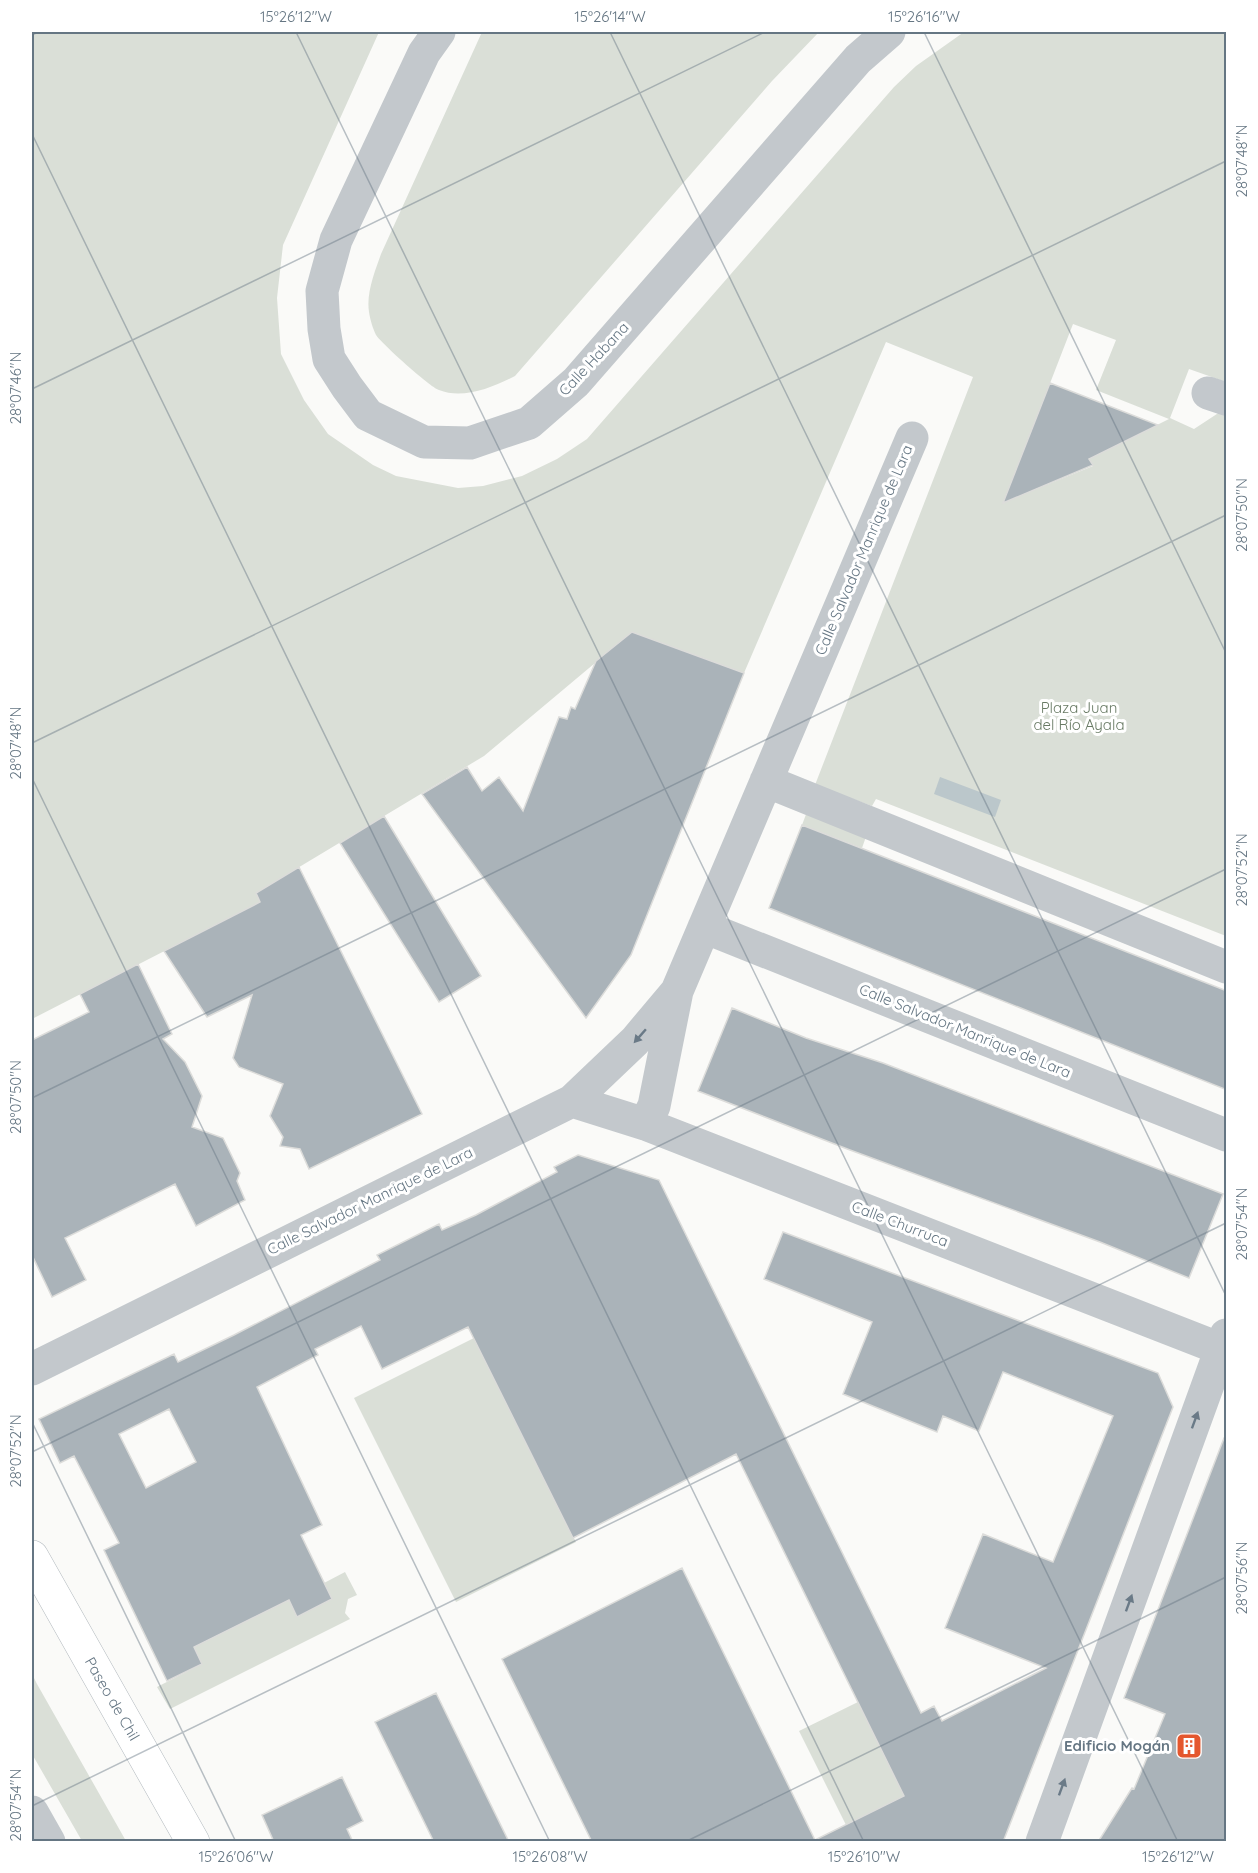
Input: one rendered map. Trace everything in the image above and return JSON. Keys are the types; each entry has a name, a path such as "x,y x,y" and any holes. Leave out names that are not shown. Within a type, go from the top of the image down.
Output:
{"street":[{"name":"Calle Habana","path":"431,39 336,240 322,291 324,329 329,359 368,415 424,442 470,443 529,423 576,382 858,59 890,32"},
{"name":"Calle Salvador Manrique de Lara","path":"645,1124 654,1106 677,991 912,438"},
{"path":"766,781 1227,967"},
{"name":"Calle Salvador Manrique de Lara","path":"704,927 1227,1135"},
{"name":"Calle Salvador Manrique de Lara","path":"32,1369 572,1101 635,1041 677,991"},
{"name":"Calle Churruca","path":"572,1101 645,1124 1225,1345"},
{"path":"1042,1842 1225,1345"},
{"name":"Paseo de Chil","path":"32,1557 193,1842"},
{"path":"32,1812 49,1842"}],"green space":[{"name":"Plaza Juan del Río Ayala","path":"32,32 379,32 283,245 277,298 281,354 304,400 328,434 373,465 396,476 458,488 483,486 522,476 557,459 587,439 894,87 916,66 964,32 1226,32 1226,382 1189,369 1170,418 1194,429 1223,410 1226,412 1226,936 876,799 872,806 815,785 973,377 886,342 744,673 632,632 484,756 256,893 260,902 32,1019","holes":["1073,324 1116,340 1096,390 1169,419 1089,459 1093,466 1004,502"]},
{"path":"482,32 819,32 772,81 515,376 488,388 458,394 448,393 434,387 380,340 371,321 368,305 372,282 381,254"},
{"path":"808,809 868,831 862,848 802,825"},
{"path":"474,1338 576,1542 456,1602 354,1398"},
{"path":"345,1572 357,1595 348,1599 345,1613 350,1619 170,1709 157,1687 202,1664 194,1647 289,1600 298,1616 331,1599 324,1583"},
{"path":"32,1674 126,1841 82,1841 32,1754"},
{"path":"858,1702 904,1796 846,1825 799,1731"}],"shaded area":[{"path":"940,777 1001,800 995,817 934,794"}],"building":[{"path":"1050,383 1158,425 1089,459 1093,465 1003,503"},
{"path":"632,632 744,673 631,955 586,1018 422,794 467,767 482,791 499,777 523,811 559,717 567,719 571,707 575,709 596,661"},
{"path":"384,816 481,976 439,1002 340,843"},
{"path":"802,825 1227,991 1227,1090 769,908"},
{"path":"299,867 422,1114 309,1169 300,1149 280,1146 283,1137 270,1116 283,1084 239,1067 233,1058 252,995 207,1017 164,951 260,902 256,893"},
{"path":"138,964 172,1034 163,1039 185,1062 202,1096 192,1127 223,1138 240,1173 237,1181 245,1200 196,1226 175,1184 65,1238 86,1280 52,1297 32,1255 32,1040 89,1012 80,994"},
{"path":"732,1008 806,1038 883,1063 1223,1194 1189,1278 1100,1242 698,1091"},
{"path":"578,1155 659,1180 921,1713 934,1706 942,1721 1046,1668 945,1628 983,1534 1053,1562 1113,1416 1003,1372 979,1431 943,1416 937,1432 843,1394 872,1322 764,1279 783,1232 1158,1373 1173,1407 1003,1842 592,1842 502,1659 682,1568 815,1840 904,1796 736,1454 573,1538 468,1327 382,1369 361,1326 315,1349 318,1355 257,1387 322,1525 301,1535 332,1599 297,1617 289,1600 194,1647 202,1664 167,1681 104,1550 119,1543 74,1456 60,1463 39,1419 174,1354 178,1362 234,1335 380,1260 377,1255 439,1224 442,1230 476,1215 557,1172 554,1167","holes":["169,1409 196,1462 146,1488 119,1434"]},
{"name":"Edificio Mogán","path":"1224,1438 1227,1438 1227,1842 1098,1842 1132,1788 1134,1789 1165,1714 1124,1698"},
{"path":"436,1693 509,1842 434,1842 375,1722"},
{"path":"342,1777 363,1821 347,1829 353,1842 274,1842 262,1815"}],"place":[{"name":"Edificio Mogán","path":"1189,1746"}]}
